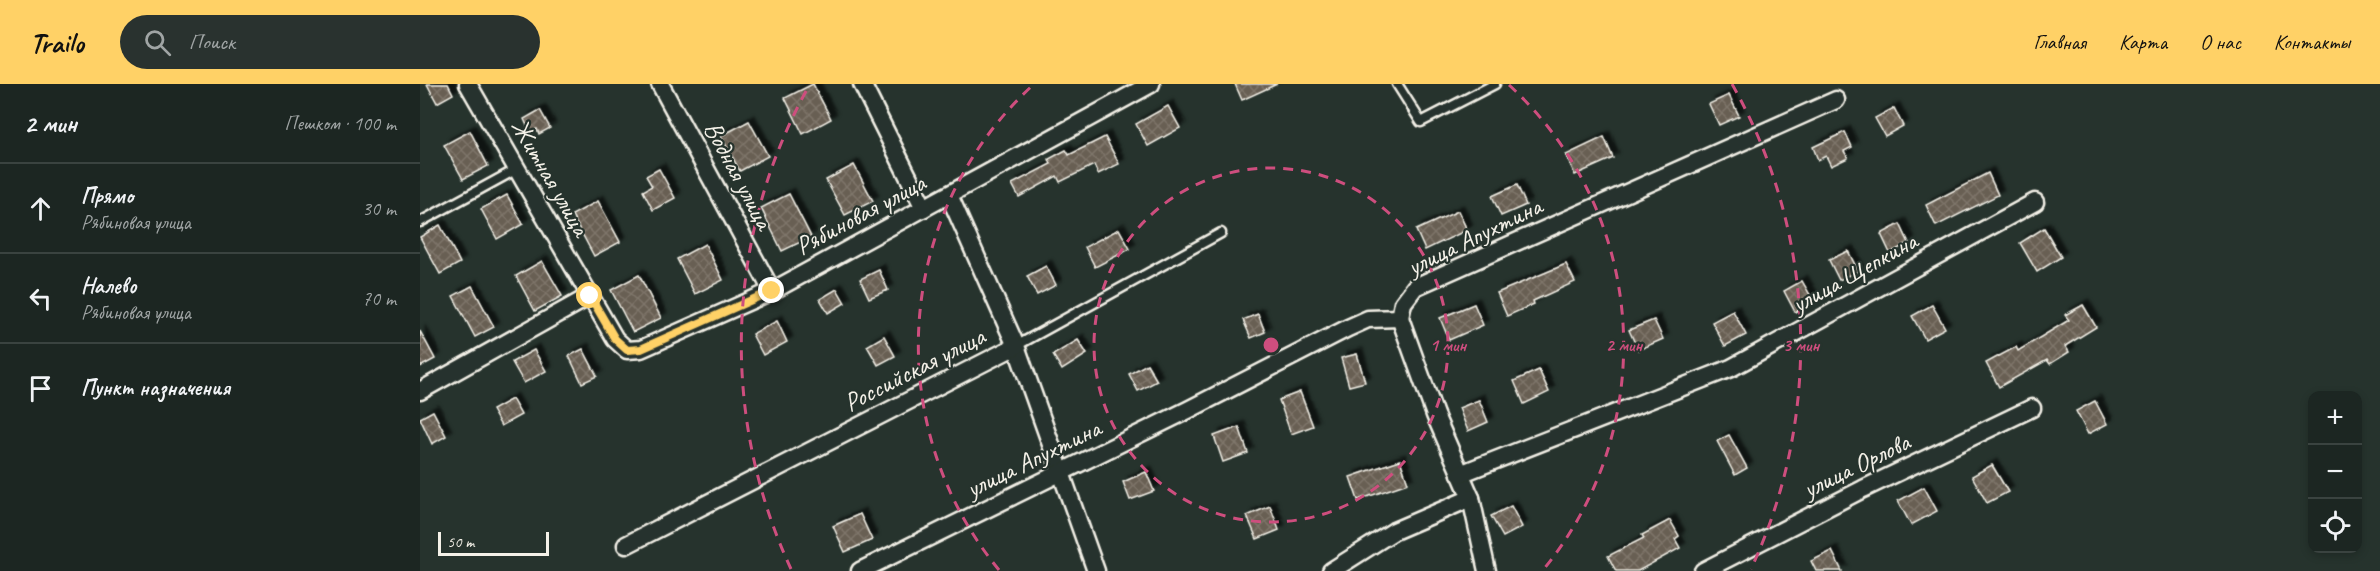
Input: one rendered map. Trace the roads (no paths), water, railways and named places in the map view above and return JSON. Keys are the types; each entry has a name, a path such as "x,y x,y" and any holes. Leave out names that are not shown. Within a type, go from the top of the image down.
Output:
{"street":[{"name":"Житная улица","path":"468,84 590,296"},
{"name":"Водная улица","path":"660,84 772,291"},
{"path":"862,84 924,208"},
{"name":"Рябиновая улица","path":"590,296 615,339 627,350 641,349 772,291 1151,84"},
{"name":"улица Апухтина","path":"860,571 1348,328 1368,319 1400,318 1403,303 1415,287 1836,100"},
{"path":"949,195 1016,346 1096,571"},
{"name":"улица Щепкина","path":"1460,474 1731,368 2035,202"},
{"path":"420,392 590,296"},
{"path":"1400,318 1435,415 1471,498 1487,571"},
{"name":"Российская улица","path":"626,545 1016,346"},
{"name":"улица Орлова","path":"1703,571 1863,489 2032,408"},
{"path":"1331,571 1394,531 1471,498"}],"lane":[{"path":"1397,84 1421,122 1495,84"},
{"path":"420,222 517,169"},
{"name":"Российская улица","path":"1016,346 1221,233"}]}
